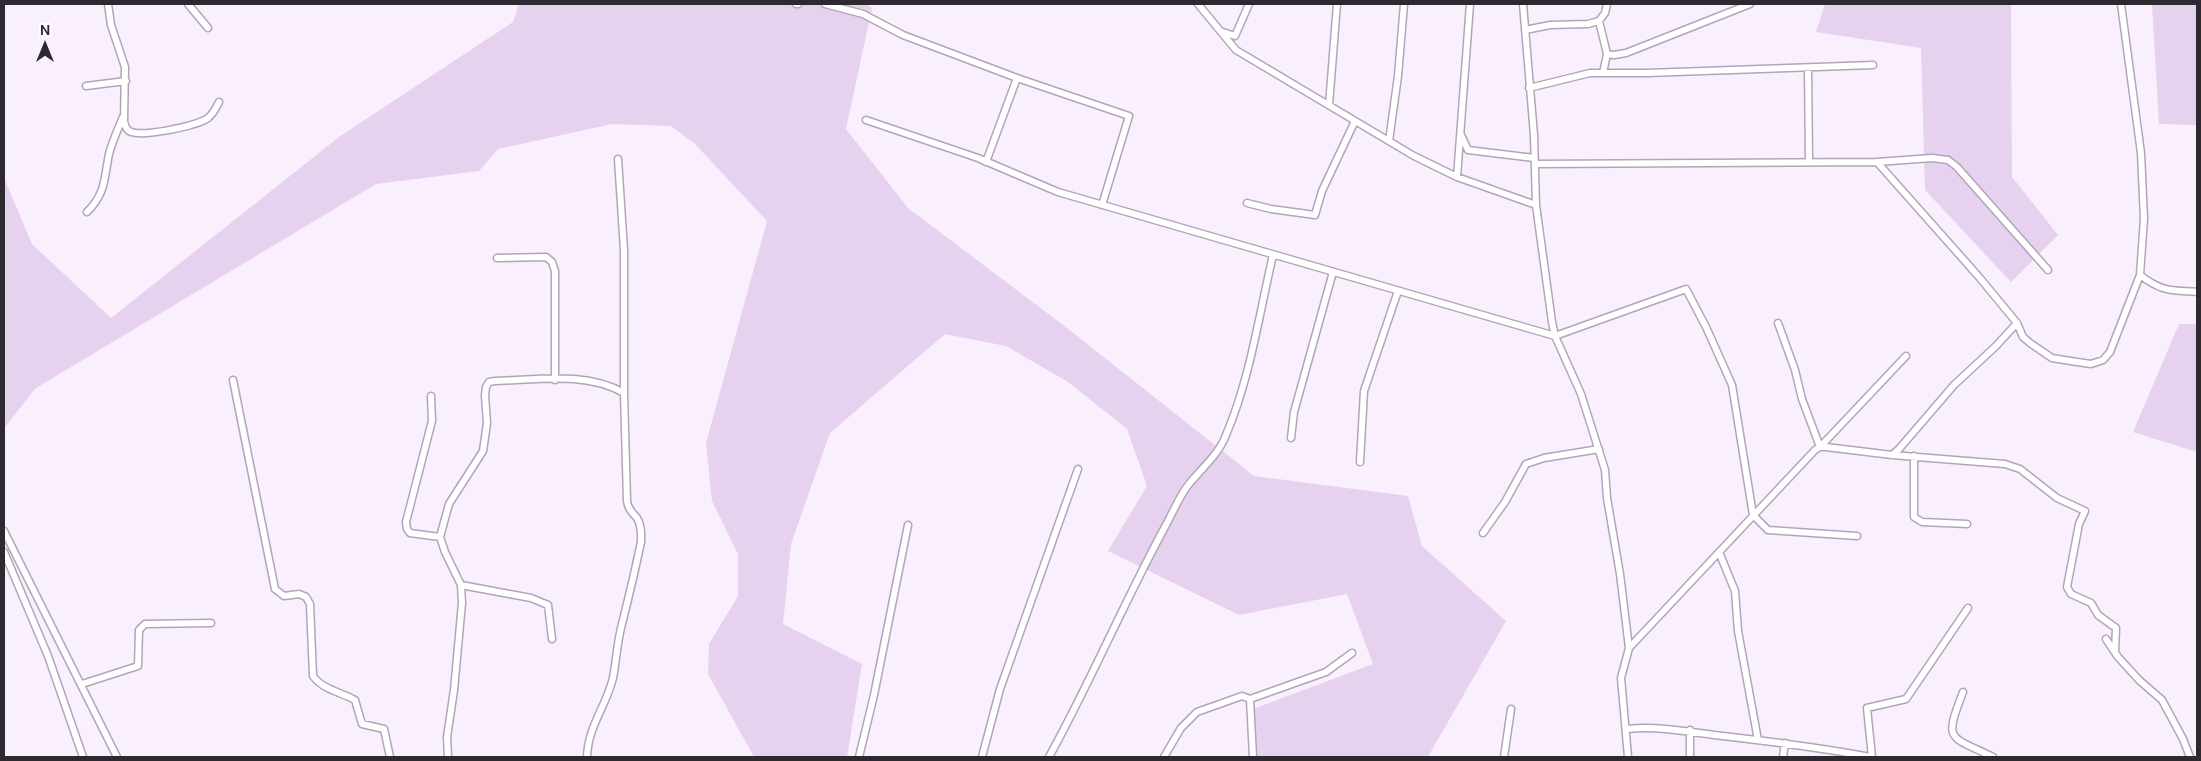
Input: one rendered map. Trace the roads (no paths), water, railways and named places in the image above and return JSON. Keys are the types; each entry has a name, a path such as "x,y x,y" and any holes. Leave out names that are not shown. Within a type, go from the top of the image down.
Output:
{"street":[{"path":"108,4 111,25 125,67 124,121 125,127 130,132 142,134 206,119 214,113 219,102"},
{"path":"188,4 208,28"},
{"path":"825,4 863,14 903,35 1017,78 1129,116 1102,205"},
{"path":"1198,4 1236,50 1355,121 1457,177 1536,205"},
{"path":"1220,31 1235,36 1249,4"},
{"path":"1329,105 1337,4"},
{"path":"1389,141 1398,76 1404,4"},
{"path":"1457,177 1470,4"},
{"path":"1523,4 1535,161 1536,205 1555,336 1581,394 1605,470 1607,498 1620,574 1629,648 1622,672 1628,757"},
{"path":"1525,30 1550,25 1599,22 1605,13 1607,4"},
{"path":"1607,54 1626,53 1750,4"},
{"path":"1877,162 2017,322 2023,337 2052,358 2091,364 2103,360 2110,352 2140,275 2144,219 2141,153 2122,4"},
{"path":"1599,22 1607,54 1603,73"},
{"path":"1529,88 1590,73 1873,65"},
{"path":"1808,68 1809,162"},
{"path":"986,162 1017,78"},
{"path":"86,86 126,81"},
{"path":"87,212 98,202 103,192 110,151 125,109"},
{"path":"866,120 986,162 1058,192 1202,232 1274,255 1555,336 1686,289 1732,386 1753,516 1768,530 1858,536"},
{"path":"1246,203 1315,215 1322,191 1355,121"},
{"path":"1460,134 1468,150 1535,161 1877,162 1932,158 1948,160 1957,167 2048,270"},
{"path":"587,757 592,726 602,707 612,678 641,542 641,529 627,501 624,393 624,250 618,159"},
{"path":"1049,757 1089,684 1111,631 1179,502 1188,486 1215,454 1226,437 1250,358 1274,255"},
{"path":"497,258 546,257 552,262 555,271 556,288 555,380"},
{"path":"1291,438 1294,412 1333,272"},
{"path":"2140,275 2156,287 2166,290 2197,292"},
{"path":"1360,462 1364,391 1398,291"},
{"path":"1778,322 1795,370 1802,399 1820,447"},
{"path":"1892,455 1954,385 1996,346 2017,322"},
{"path":"1629,648 1906,356"},
{"path":"233,380 275,589 284,596 299,594 306,597 310,604 313,676 316,681 355,700 362,724 384,730 390,757"},
{"path":"448,757 447,737 460,638 462,603 461,585 440,537 449,504 484,451 487,423 484,395 486,387 489,382 494,381 594,381 610,385 624,393"},
{"path":"430,396 432,420 406,522 406,529 410,533 440,537"},
{"path":"1820,447 2004,464 2020,470 2057,498 2085,511 2079,524 2067,587 2071,594 2091,603 2098,615 2116,628 2115,652"},
{"path":"1482,533 1505,502 1526,464 1544,458 1599,449"},
{"path":"1914,456 1914,518 1922,522 1967,524"},
{"path":"982,757 1000,689 1078,469"},
{"path":"859,757 876,685 908,525"},
{"path":"4,531 117,757"},
{"path":"4,552 48,656 83,757"},
{"path":"1719,552 1735,591 1738,631 1758,740"},
{"path":"461,585 531,598 548,605 552,639"},
{"path":"1627,729 1690,730 1871,757 1868,708 1906,699 1968,608"},
{"path":"82,684 138,666 139,630 145,624 211,623"},
{"path":"2106,639 2139,680 2162,700 2183,739 2190,757"},
{"path":"1164,757 1181,728 1197,712 1242,696 1250,699 1326,672 1352,653"},
{"path":"1963,692 1951,724 1951,731 1956,739 1993,757"},
{"path":"1250,699 1253,757"},
{"path":"1504,757 1511,709"},
{"path":"1690,730 1690,757"},
{"path":"1783,757 1785,743"}]}
